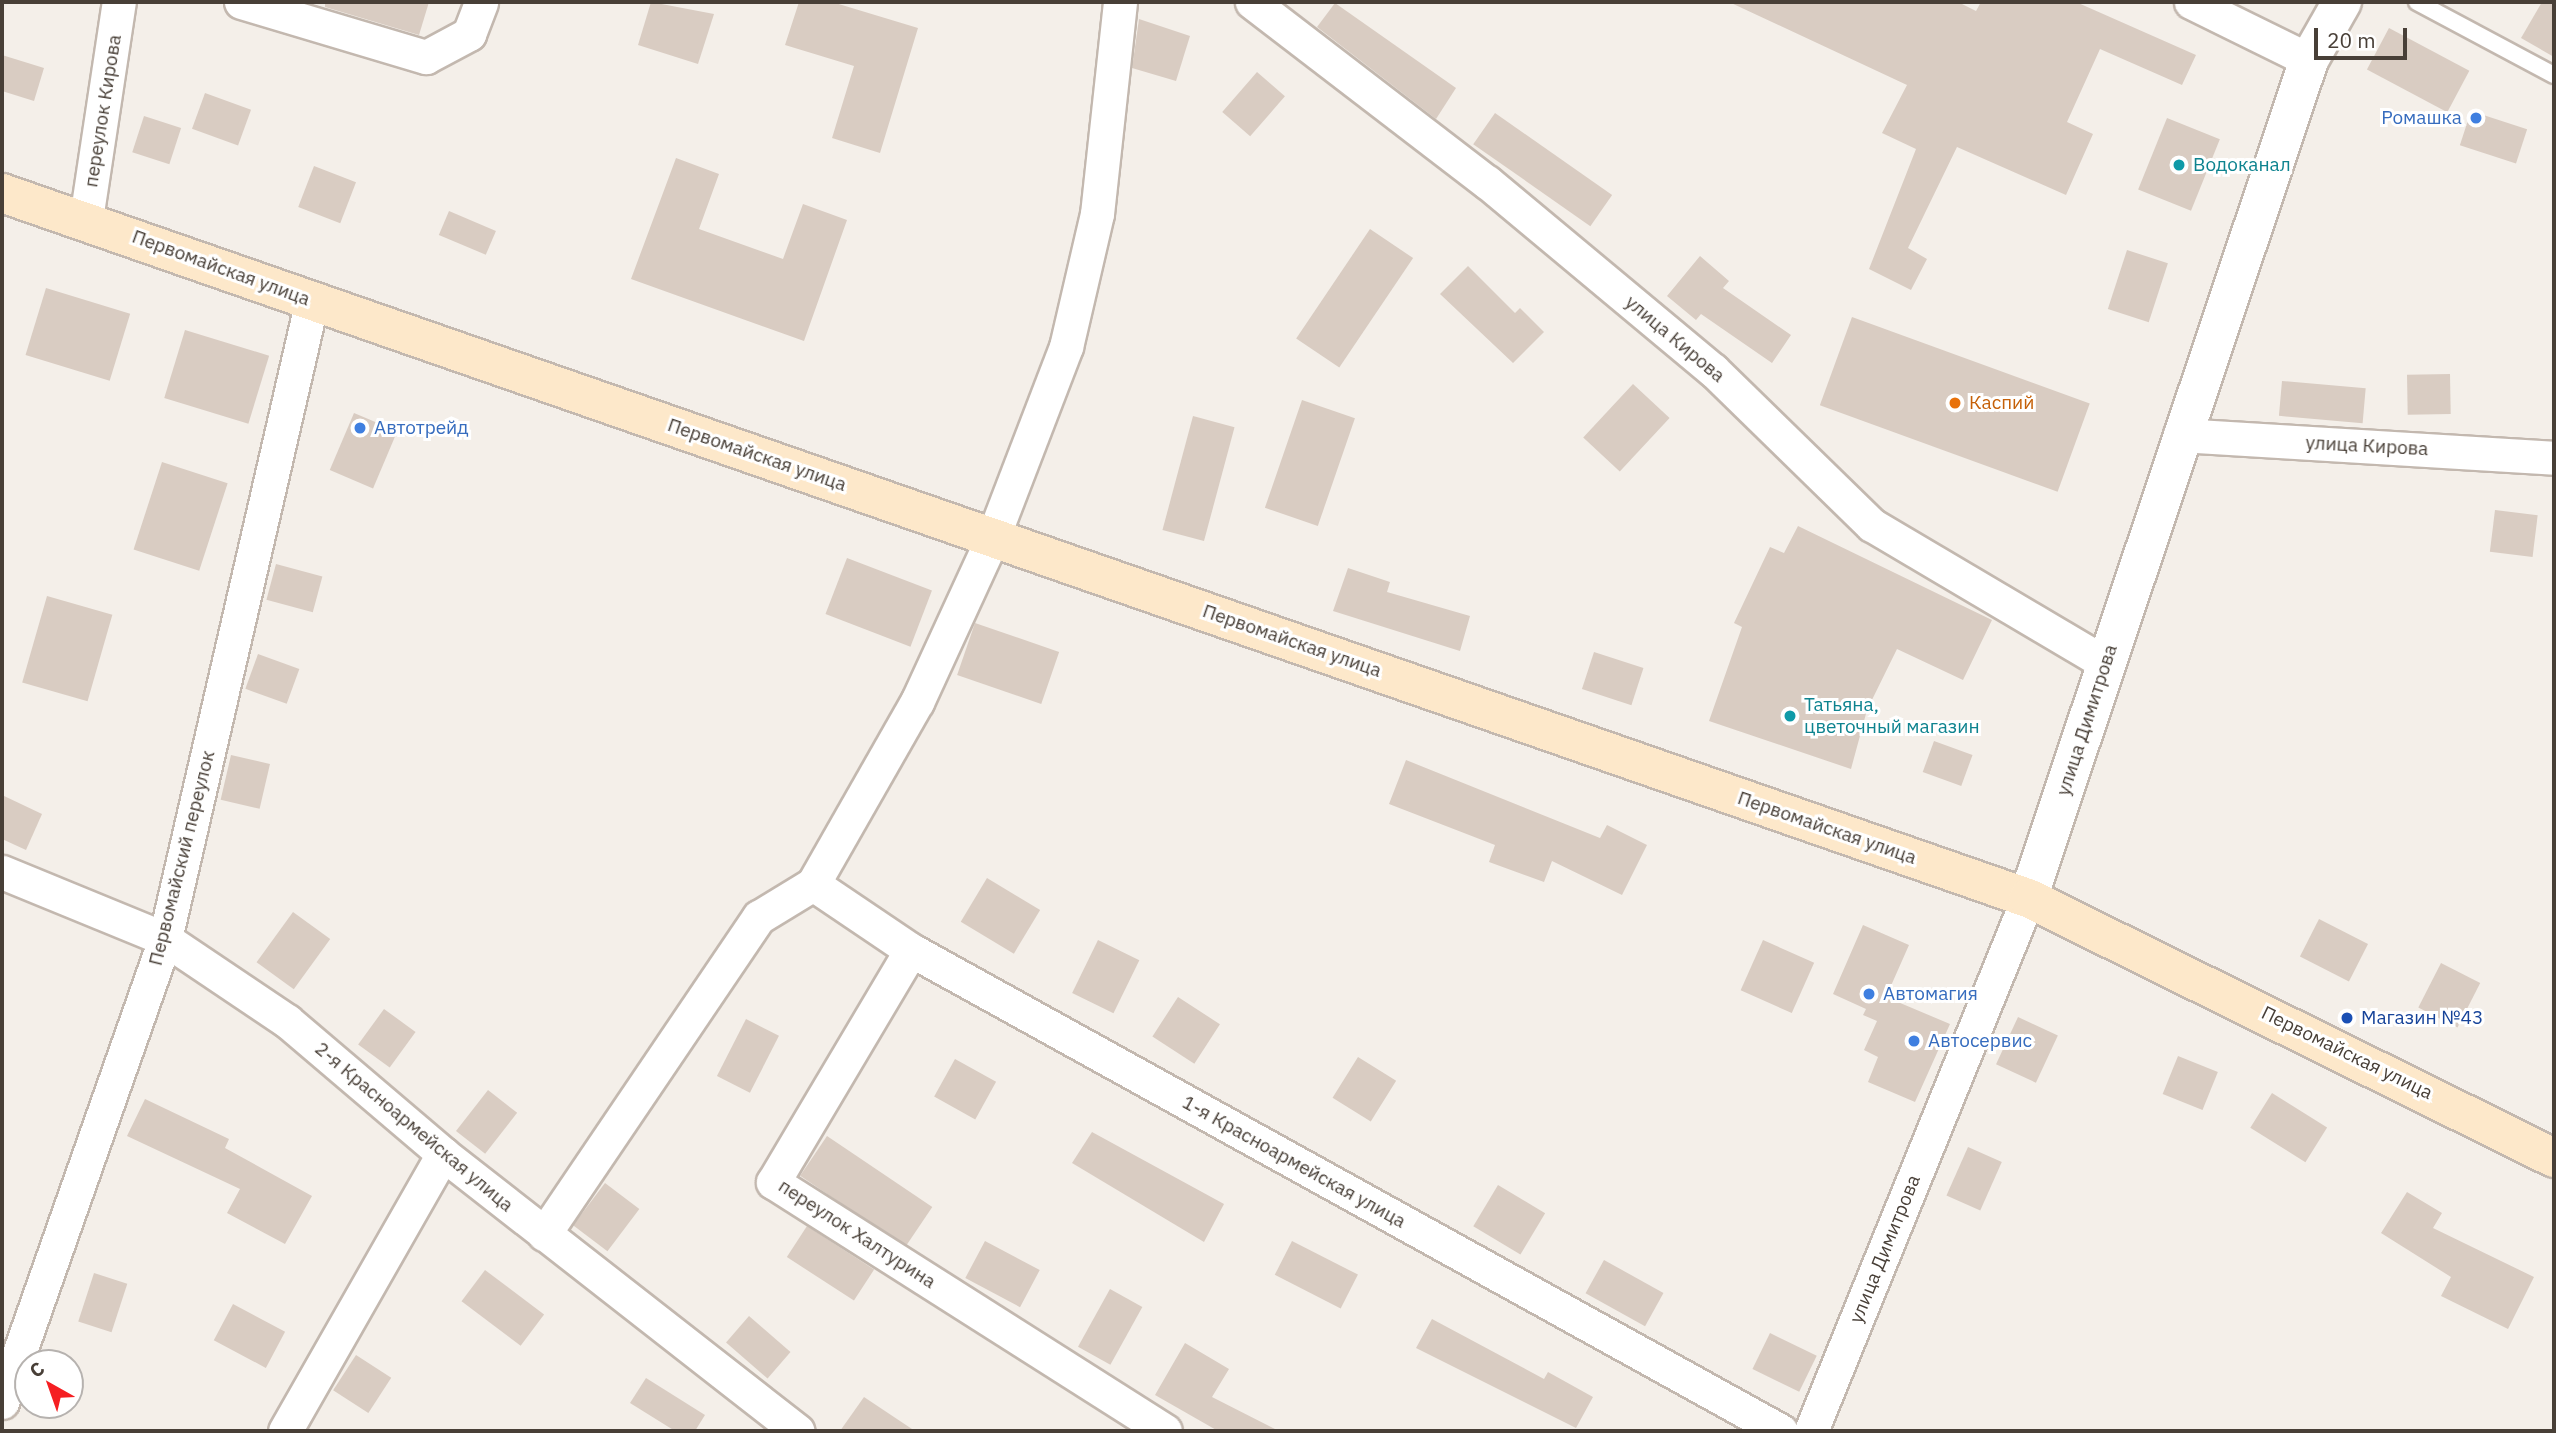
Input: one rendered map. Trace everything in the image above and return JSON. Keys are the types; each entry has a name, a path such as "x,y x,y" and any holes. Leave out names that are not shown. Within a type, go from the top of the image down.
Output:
{"main road":[{"name":"Первомайская улица","path":"2,193 86,219 2028,898 2554,1158"}],"street":[{"name":"переулок Кирова","path":"86,219 119,2"},
{"path":"241,2 426,57 469,34 481,2"},
{"path":"544,1234 759,917 813,884 917,702 993,537 1066,347 1097,214 1120,2"},
{"name":"улица Кирова","path":"1252,2 1487,182 1713,370 1872,525 2105,663"},
{"path":"2191,2 2309,60"},
{"name":"улица Димитрова","path":"1811,1431 2028,898 2180,435 2309,60 2342,2"},
{"name":"Первомайский переулок","path":"2,1402 165,939 312,300"},
{"name":"улица Кирова","path":"2180,435 2554,458"},
{"name":"2-я Красноармейская улица","path":"2,872 165,939 287,1021 443,1154 783,1427"},
{"name":"1-я Красноармейская улица","path":"813,884 911,950 1781,1431"},
{"name":"переулок Халтурина","path":"911,950 772,1182 1165,1431"},
{"path":"285,1431 443,1154"}],"lane":[{"path":"2417,2 2554,75"}],"building":[{"path":"325,2 429,2 419,35 325,7"},
{"path":"651,2 714,14 698,64 638,45"},
{"path":"799,2 832,2 918,28 880,153 832,138 854,66 785,45"},
{"path":"1729,2 1958,2 1976,11 1981,2 2076,2 2196,55 2182,85 2100,49 2067,122 2093,134 2066,195 1957,147 1908,248 1927,259 1911,290 1869,269 1916,149 1882,133 1907,85"},
{"path":"2542,2 2554,2 2554,57 2521,38"},
{"path":"1335,3 1456,88 1436,119 1317,27"},
{"path":"1139,19 1190,36 1176,81 1132,68"},
{"path":"2389,28 2469,71 2447,112 2367,69"},
{"path":"2,55 44,68 34,101 2,91"},
{"path":"1257,72 1285,96 1250,136 1222,112"},
{"path":"205,93 251,110 238,145 192,129"},
{"path":"2471,111 2527,129 2516,163 2460,145"},
{"path":"1495,113 1612,195 1590,226 1473,144"},
{"path":"144,116 181,128 169,164 132,152"},
{"name":"Водоканал","path":"2167,118 2220,139 2191,211 2138,189"},
{"path":"676,158 719,174 699,229 783,259 803,204 847,220 804,341 631,279"},
{"path":"314,166 356,182 340,223 298,207"},
{"path":"449,211 496,231 486,255 439,235"},
{"path":"1370,229 1413,258 1339,368 1296,338"},
{"path":"2127,250 2168,263 2149,322 2108,309"},
{"path":"1700,256 1729,281 1723,288 1791,335 1772,363 1701,314 1696,320 1667,296"},
{"path":"1468,266 1515,313 1520,308 1544,332 1513,363 1440,294"},
{"path":"46,288 130,314 110,381 26,355"},
{"name":"Каспий","path":"1852,317 2090,404 2058,492 1820,405"},
{"path":"185,330 269,356 248,424 164,398"},
{"path":"2450,374 2451,414 2408,415 2407,375"},
{"path":"2282,381 2366,388 2363,423 2279,416"},
{"path":"1633,384 1670,418 1620,471 1583,437"},
{"path":"1302,400 1355,418 1318,526 1265,508"},
{"path":"354,413 397,431 373,488 330,470"},
{"path":"1193,416 1235,427 1204,541 1162,530"},
{"path":"162,462 228,483 199,571 134,549"},
{"path":"2495,510 2538,515 2533,557 2490,552"},
{"path":"1798,526 1992,620 1963,680 1897,649 1867,710 1851,769 1709,721 1742,627 1734,623 1770,547 1784,553"},
{"path":"847,558 932,591 910,647 825,614"},
{"path":"276,564 322,576 313,612 266,600"},
{"path":"1348,568 1390,582 1387,592 1470,616 1460,651 1333,611"},
{"path":"47,596 112,615 88,701 22,683"},
{"path":"975,623 1059,652 1041,704 957,675"},
{"path":"1594,652 1643,668 1631,705 1582,689"},
{"path":"258,654 299,669 287,704 245,689"},
{"path":"1934,741 1973,755 1961,786 1923,772"},
{"path":"231,755 270,764 260,809 221,800"},
{"path":"1406,760 1600,838 1607,825 1647,845 1622,895 1552,861 1544,882 1489,862 1495,845 1389,804"},
{"path":"2,795 42,814 26,850 2,839"},
{"path":"987,878 1040,910 1014,954 961,922"},
{"path":"293,912 330,939 294,989 257,962"},
{"path":"2319,919 2368,944 2349,981 2300,956"},
{"path":"1863,925 1909,945 1886,997 1950,1024 1915,1102 1868,1082 1878,1057 1864,1050 1877,1021 1863,1015 1866,1009 1833,994"},
{"path":"1098,940 1139,960 1113,1013 1072,993"},
{"path":"1763,940 1814,963 1792,1013 1741,990"},
{"path":"2441,963 2480,983 2458,1028 2418,1008"},
{"path":"1178,997 1220,1024 1194,1064 1152,1036"},
{"path":"384,1009 416,1032 390,1068 358,1045"},
{"path":"2018,1017 2058,1036 2036,1083 1996,1064"},
{"path":"746,1019 779,1036 750,1093 717,1076"},
{"path":"2178,1056 2218,1072 2203,1110 2163,1094"},
{"path":"1358,1057 1396,1081 1371,1122 1333,1098"},
{"path":"955,1059 996,1082 975,1119 934,1097"},
{"path":"488,1090 517,1113 485,1154 456,1131"},
{"path":"2272,1093 2327,1127 2305,1162 2250,1128"},
{"path":"145,1099 229,1139 225,1148 312,1196 285,1244 227,1213 240,1189 127,1136"},
{"path":"1092,1132 1224,1204 1204,1242 1072,1163"},
{"path":"827,1136 932,1207 905,1247 800,1176"},
{"path":"1968,1147 2002,1162 1980,1210 1946,1195"},
{"path":"605,1183 639,1209 607,1251 573,1225"},
{"path":"1498,1185 1545,1213 1520,1254 1473,1226"},
{"path":"2407,1192 2442,1213 2433,1228 2534,1277 2508,1329 2441,1296 2451,1277 2381,1233"},
{"path":"807,1226 874,1270 854,1301 787,1257"},
{"path":"985,1241 1040,1270 1020,1307 965,1278"},
{"path":"1292,1241 1358,1275 1341,1308 1275,1275"},
{"path":"1604,1260 1663,1293 1645,1326 1586,1293"},
{"path":"485,1270 544,1315 521,1346 462,1301"},
{"path":"94,1273 127,1284 112,1332 78,1322"},
{"path":"1110,1289 1142,1307 1110,1365 1078,1347"},
{"path":"233,1304 285,1332 266,1368 214,1340"},
{"path":"749,1316 791,1352 768,1378 726,1342"},
{"path":"1432,1319 1544,1379 1548,1372 1593,1397 1576,1428 1416,1348"},
{"path":"1770,1333 1817,1356 1799,1392 1752,1369"},
{"path":"1185,1343 1229,1369 1212,1397 1279,1431 1218,1431 1155,1395"},
{"path":"356,1355 391,1378 368,1413 333,1390"},
{"path":"646,1378 705,1415 695,1431 675,1431 630,1403"},
{"path":"864,1397 915,1431 840,1431"}],"place":[{"name":"Ромашка","path":"2476,118"},
{"name":"Водоканал","path":"2179,165"},
{"name":"Каспий","path":"1955,403"},
{"name":"Автотрейд","path":"360,428"},
{"name":"Татьяна, цветочный магазин","path":"1790,716"},
{"name":"Автомагия","path":"1869,994"},
{"name":"Магазин №43","path":"2347,1018"},
{"name":"Автосервис","path":"1914,1041"}]}
